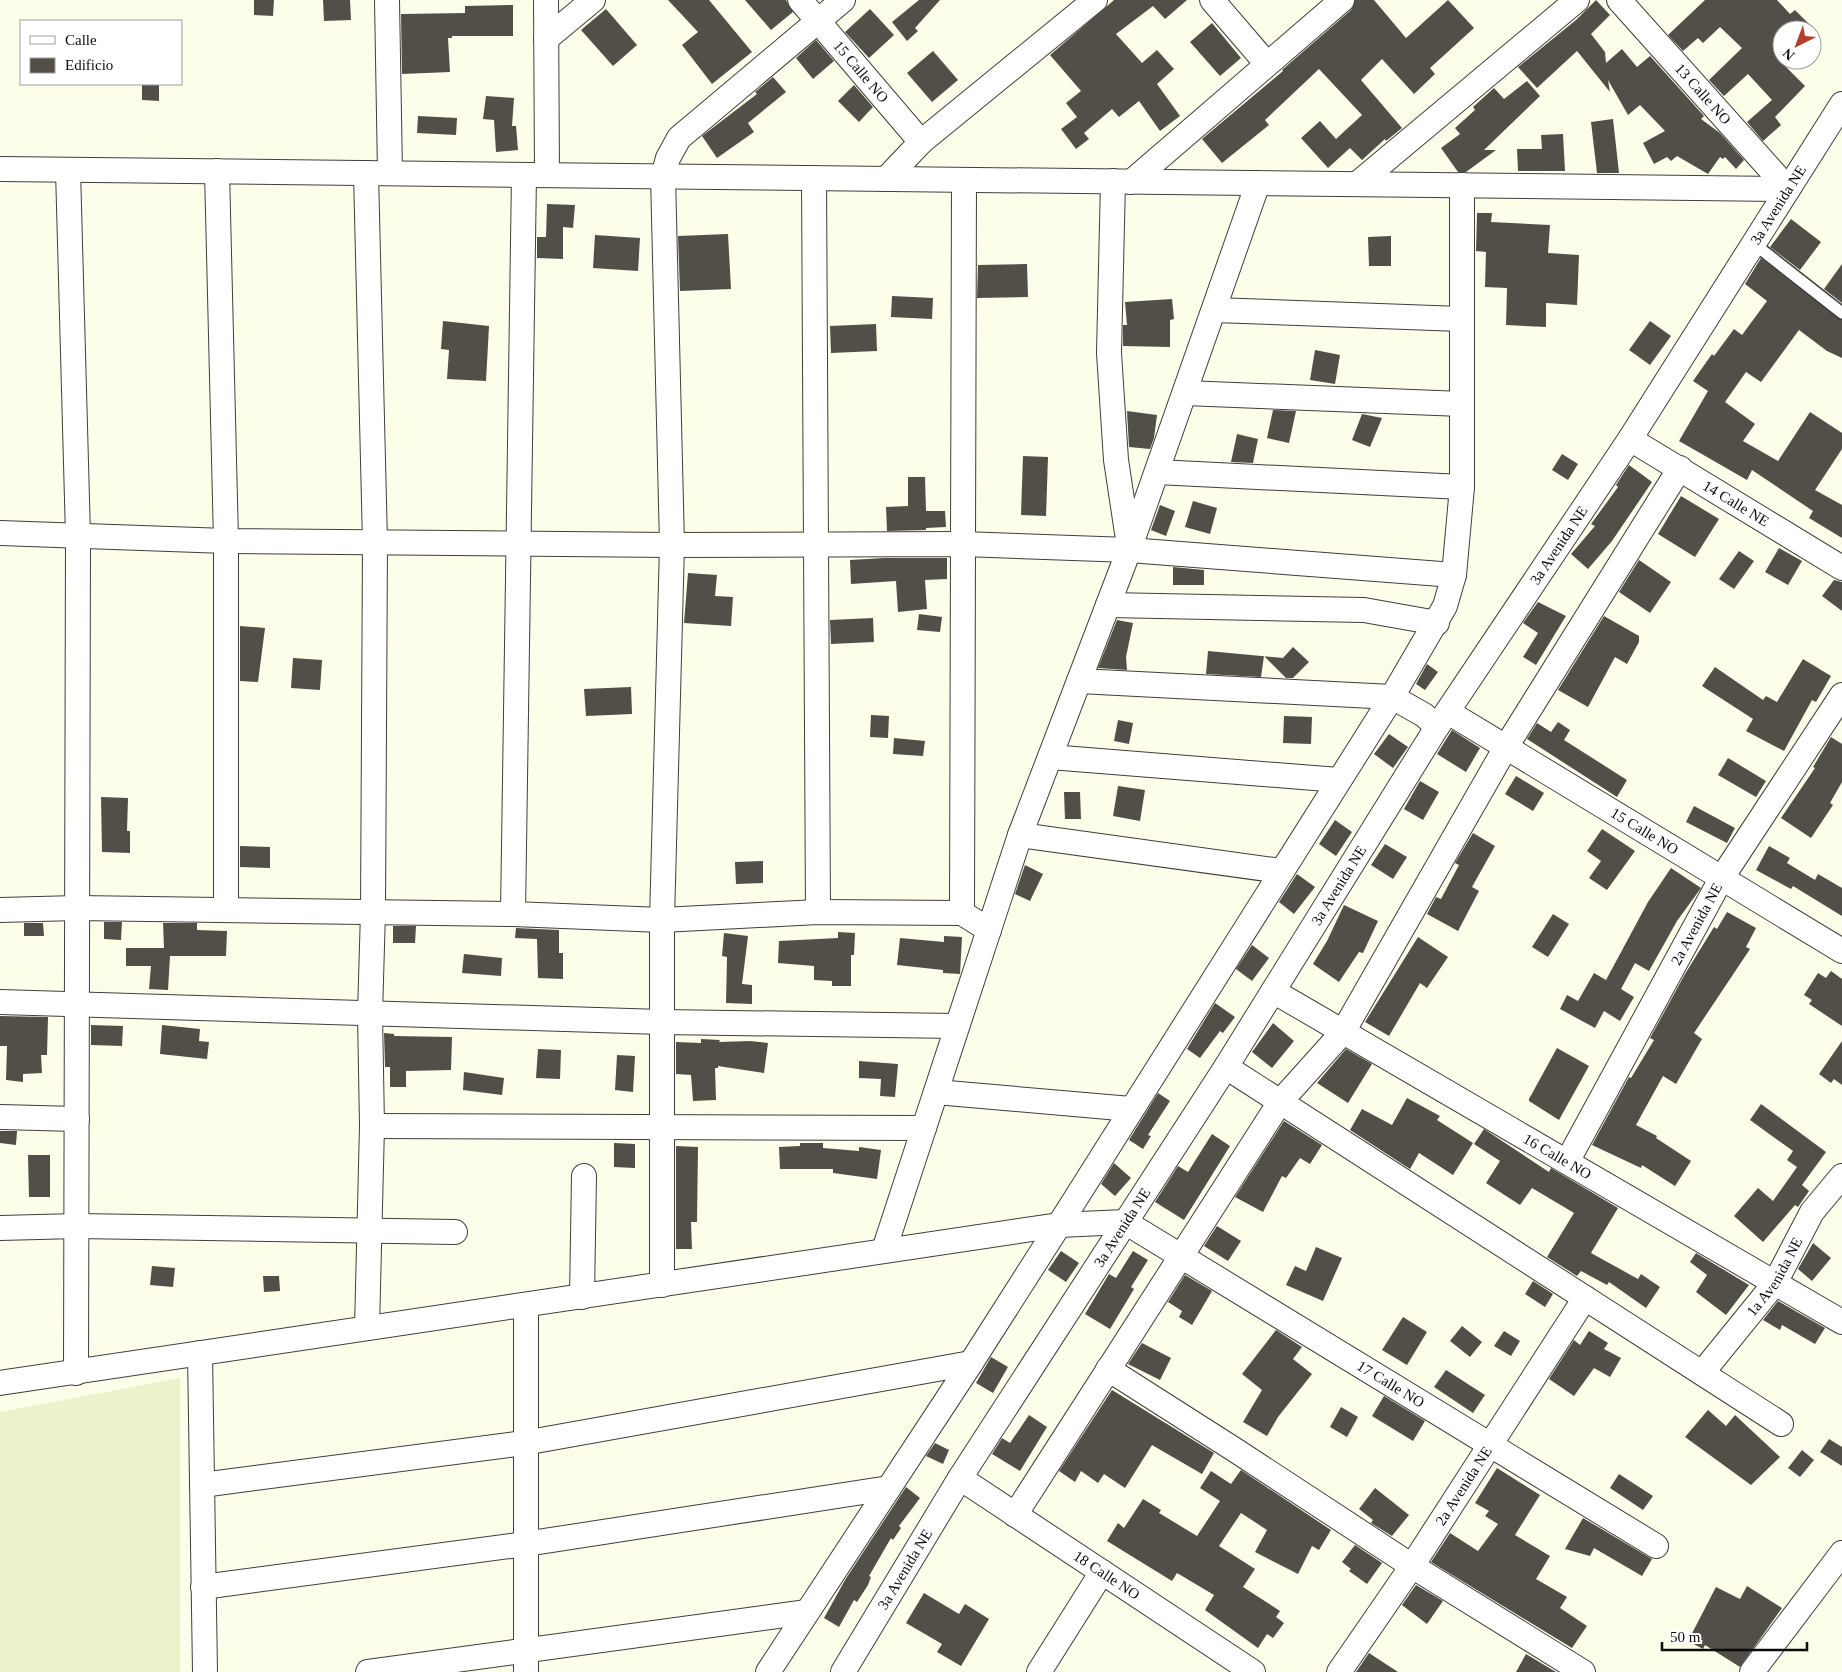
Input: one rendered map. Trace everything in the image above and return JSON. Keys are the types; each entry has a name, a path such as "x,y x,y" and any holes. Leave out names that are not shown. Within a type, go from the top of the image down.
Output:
{"street":[{"path":"387,0 390,173"},
{"path":"546,0 547,175"},
{"path":"546,39 593,0"},
{"name":"15 Calle NO","path":"800,0 921,142"},
{"path":"662,1286 662,920 672,545 664,176 668,158 679,138 843,0"},
{"path":"886,179 921,142 1095,0"},
{"path":"1212,0 1267,64"},
{"path":"1129,550 1116,460 1109,353 1122,181 1267,64 1342,0"},
{"path":"1357,184 1577,0"},
{"name":"13 Calle NO","path":"1619,0 1788,189"},
{"name":"3a Avenida NE","path":"842,1672 960,1478 1226,1067 1443,719 1630,438 1842,104"},
{"path":"0,169 1788,189"},
{"path":"68,170 78,536 76,1373"},
{"path":"216,171 226,541 226,910"},
{"path":"366,173 375,542 373,912 370,1014 372,1126 367,1328"},
{"path":"513,914 524,175"},
{"path":"814,178 814,544 818,912"},
{"path":"962,913 964,180"},
{"path":"884,1250 1020,835 1129,550 1258,183"},
{"path":"768,1672 971,1363 1059,1225 1392,697 1437,623 1445,606 1454,575 1462,487 1462,185"},
{"path":"1214,310 1461,319"},
{"path":"1185,393 1462,404"},
{"name":"14 Calle NE","path":"1630,438 1842,568"},
{"path":"1015,1515 1280,1102 1343,1032 1506,747 1680,468"},
{"path":"1157,472 1462,487"},
{"path":"0,533 226,541 672,545 963,544 1129,550 1454,575"},
{"path":"1108,605 1364,610 1437,623"},
{"path":"1079,681 1392,697"},
{"name":"2a Avenida NE","path":"1567,1162 1721,879 1842,695"},
{"name":"15 Calle NO","path":"1392,697 1424,715 1443,719 1506,747 1842,951"},
{"path":"1050,757 1339,780"},
{"path":"1020,835 1281,871"},
{"path":"0,910 77,908 513,914 662,920 818,912 962,913 989,930"},
{"name":"16 Calle NO","path":"1273,991 1842,1322"},
{"path":"0,1002 662,1022 957,1026"},
{"path":"1226,1067 1780,1424"},
{"path":"936,1092 1131,1109"},
{"path":"0,1118 77,1119"},
{"path":"372,1126 662,1125 924,1128"},
{"path":"582,1297 584,1176"},
{"name":"1a Avenida NE","path":"1702,1373 1775,1283 1812,1212 1842,1176"},
{"path":"0,1383 662,1286 884,1250 1059,1225 1124,1222"},
{"name":"17 Calle NO","path":"1124,1222 1656,1546"},
{"path":"0,1228 77,1226 455,1232"},
{"name":"2a Avenida NE","path":"1339,1672 1412,1566 1585,1298"},
{"path":"526,1305 524,1442 526,1661"},
{"path":"200,1353 204,1672"},
{"path":"202,1485 524,1442 971,1363"},
{"path":"1108,1369 1412,1566 1583,1672"},
{"name":"18 Calle NO","path":"960,1478 1253,1672"},
{"path":"203,1587 525,1544 889,1488"},
{"path":"1752,1672 1842,1553"},
{"path":"1039,1672 1102,1572"},
{"path":"368,1672 526,1661 807,1612"}],"lane":[{"path":"1753,243 1842,313"}],"green space":[{"path":"180,1378 180,1672 0,1672 0,1412"}],"building":[{"path":"254,0 274,0 273,16 254,15"},
{"path":"323,0 350,0 351,20 324,21"},
{"path":"668,0 709,0 752,52 712,84 682,45 698,32"},
{"path":"745,0 786,0 793,12 771,30"},
{"path":"919,0 940,0 915,28 918,31 907,41 892,22"},
{"path":"1114,0 1187,0 1165,19 1153,6 1116,34 1142,63 1157,50 1174,69 1157,84 1180,116 1160,131 1139,101 1119,117 1112,109 1084,133 1089,139 1076,149 1061,129 1077,117 1066,103 1081,91 1050,55"},
{"path":"1355,0 1374,0 1406,38 1448,0 1474,28 1430,68 1435,74 1414,94 1382,59 1361,80 1402,128 1386,141 1385,139 1362,160 1350,148 1328,168 1301,138 1320,121 1336,139 1362,115 1319,69 1265,120 1269,125 1222,163 1202,139 1283,71 1351,10"},
{"path":"1596,0 1610,15 1591,34 1605,52 1606,63 1622,49 1637,67 1650,56 1704,116 1701,119 1720,133 1744,160 1736,169 1725,157 1723,159 1720,157 1708,174 1677,156 1671,161 1667,157 1654,164 1643,143 1665,131 1640,105 1628,115 1608,80 1610,92 1577,51 1537,88 1518,67 1576,20"},
{"path":"1705,0 1777,0 1790,14 1795,10 1805,20 1772,20 1772,70 1789,70 1805,86 1775,117 1781,125 1763,141 1747,122 1772,100 1748,74 1724,96 1709,80 1742,48 1720,27 1703,43 1698,38 1683,51 1668,35"},
{"path":"513,5 513,36 452,36 452,38 448,38 450,72 402,74 401,14 465,13 465,6"},
{"path":"606,9 637,45 613,66 581,30"},
{"path":"870,9 894,35 869,58 845,32"},
{"path":"1212,23 1241,58 1220,76 1190,42"},
{"path":"816,40 834,61 813,79 796,58"},
{"path":"933,51 958,80 932,102 907,73"},
{"path":"773,77 786,92 748,123 754,132 717,158 702,136 757,94 755,92"},
{"path":"1527,81 1540,96 1484,150 1496,150 1466,172 1458,172 1441,148 1460,134 1455,128 1475,110 1473,107 1494,88 1504,99"},
{"path":"142,85 159,85 159,101 142,100"},
{"path":"854,85 873,107 859,122 838,101"},
{"path":"486,96 514,98 512,126 516,126 518,150 496,152 494,120 483,119"},
{"path":"418,116 457,118 456,135 417,133"},
{"path":"1613,119 1619,173 1597,173 1591,122"},
{"path":"1563,134 1565,171 1518,171 1517,149 1542,149 1541,135"},
{"path":"547,204 575,205 573,228 563,227 563,259 537,258 537,237 546,237"},
{"path":"1477,213 1492,213 1491,222 1550,225 1548,253 1579,255 1577,305 1546,303 1546,327 1506,325 1507,288 1485,287 1486,252 1476,251"},
{"path":"1791,219 1821,242 1800,270 1770,247"},
{"path":"728,234 731,289 680,291 678,236"},
{"path":"595,235 640,238 638,271 593,268"},
{"path":"1391,236 1391,266 1369,266 1368,237"},
{"path":"1761,258 1842,320 1842,358 1827,351 1799,330 1761,382 1746,372 1725,402 1755,424 1743,441 1778,461 1810,412 1842,433 1842,449 1815,490 1842,505 1842,538 1809,518 1813,511 1752,470 1747,480 1679,441 1708,391 1693,381 1712,354 1714,356 1734,329 1742,335 1767,301 1745,284"},
{"path":"1027,264 1028,297 977,298 978,265"},
{"path":"1842,264 1842,303 1824,289"},
{"path":"892,296 933,298 932,319 891,317"},
{"path":"1172,299 1174,319 1170,320 1170,347 1123,346 1123,325 1127,325 1125,302"},
{"path":"443,321 489,326 486,381 447,379 449,350 441,349"},
{"path":"1650,321 1671,336 1650,365 1629,350"},
{"path":"876,324 877,351 831,353 830,326"},
{"path":"1315,350 1340,355 1335,384 1310,380"},
{"path":"1273,410 1296,411 1289,443 1267,438"},
{"path":"1127,411 1157,415 1154,438 1150,449 1129,447"},
{"path":"1362,414 1382,418 1370,447 1352,440"},
{"path":"1237,434 1258,439 1253,463 1231,462"},
{"path":"1562,454 1578,464 1568,480 1552,470"},
{"path":"1023,456 1048,457 1046,516 1021,515"},
{"path":"1629,465 1652,482 1612,541 1588,569 1571,554 1595,526 1591,524 1618,487 1616,485"},
{"path":"908,477 925,477 926,511 945,511 946,527 926,528 926,530 887,531 886,507 908,506"},
{"path":"1681,496 1719,519 1695,557 1658,534"},
{"path":"1193,501 1217,508 1210,534 1185,527"},
{"path":"1160,505 1175,511 1166,536 1151,530"},
{"path":"1779,548 1802,561 1788,585 1765,572"},
{"path":"1739,551 1754,561 1734,589 1719,579"},
{"path":"947,558 947,579 925,580 927,609 898,612 896,581 851,584 850,560"},
{"path":"1639,560 1671,582 1650,613 1619,592"},
{"path":"1173,567 1204,570 1204,585 1173,585"},
{"path":"688,573 717,575 715,596 733,597 731,626 684,623"},
{"path":"1834,580 1842,582 1842,611 1822,596"},
{"path":"1538,602 1566,616 1536,665 1523,657 1538,633 1523,623"},
{"path":"919,614 942,617 940,632 917,630"},
{"path":"1604,616 1639,636 1639,642 1627,664 1615,657 1588,707 1558,690"},
{"path":"873,618 874,642 831,644 830,620"},
{"path":"1117,620 1133,623 1126,657 1127,670 1098,668"},
{"path":"240,626 265,628 258,682 240,681"},
{"path":"1293,647 1309,662 1293,678 1286,678 1264,656 1283,658"},
{"path":"1208,651 1264,656 1261,677 1206,674"},
{"path":"293,658 322,660 320,690 291,688"},
{"path":"1803,659 1831,676 1816,702 1812,700 1784,751 1746,731 1753,719 1702,686 1715,667 1763,700 1766,696 1777,702"},
{"path":"1427,664 1438,672 1425,690 1416,684"},
{"path":"631,687 632,714 586,716 584,689"},
{"path":"871,715 889,716 888,738 870,737"},
{"path":"1284,716 1312,717 1311,744 1283,743"},
{"path":"1118,720 1133,723 1129,744 1114,741"},
{"path":"1558,722 1570,730 1564,740 1627,780 1617,797 1527,739 1537,723 1551,732"},
{"path":"1452,730 1480,748 1466,772 1437,754"},
{"path":"1389,734 1408,747 1393,768 1374,754"},
{"path":"1831,737 1842,744 1842,782 1830,803 1833,805 1811,838 1781,818 1815,768 1813,767"},
{"path":"894,738 925,741 923,756 893,754"},
{"path":"1728,758 1766,781 1756,797 1718,775"},
{"path":"1516,776 1544,793 1533,811 1505,794"},
{"path":"1420,781 1439,792 1423,820 1404,809"},
{"path":"1118,786 1145,790 1140,821 1113,816"},
{"path":"1064,792 1080,792 1081,819 1065,819"},
{"path":"101,797 128,798 127,831 130,831 130,853 102,852"},
{"path":"1694,806 1735,828 1727,843 1686,822"},
{"path":"1335,820 1352,832 1336,856 1319,844"},
{"path":"1602,829 1635,851 1607,890 1589,878 1601,861 1587,851"},
{"path":"1473,833 1495,846 1472,887 1479,891 1458,931 1427,914 1436,897 1441,899 1459,865 1455,863"},
{"path":"1385,844 1407,857 1393,879 1371,865"},
{"path":"240,846 270,847 270,868 240,867"},
{"path":"1769,846 1790,858 1787,863 1815,880 1818,874 1842,888 1842,916 1793,886 1791,889 1756,870"},
{"path":"763,861 763,883 736,884 735,862"},
{"path":"1025,865 1043,874 1030,901 1015,894"},
{"path":"1671,868 1701,888 1677,921 1649,971 1635,963 1621,989 1634,997 1620,1021 1604,1011 1595,1028 1560,1009 1567,995 1578,1001 1594,973 1606,980 1648,902"},
{"path":"1297,874 1315,887 1294,914 1279,902"},
{"path":"1344,905 1378,921 1363,953 1359,952 1339,982 1313,964 1327,941"},
{"path":"1727,912 1756,928 1746,947 1750,949 1694,1033 1702,1039 1676,1084 1663,1076 1636,1125 1657,1136 1656,1138 1691,1161 1675,1186 1642,1165 1641,1168 1592,1145 1629,1077 1631,1078 1654,1040 1650,1038 1685,974 1714,927 1717,929"},
{"path":"1553,914 1569,924 1548,957 1532,947"},
{"path":"104,922 122,922 121,940 104,939"},
{"path":"24,923 43,923 44,936 24,936"},
{"path":"163,923 197,923 197,930 227,931 226,956 170,956 168,990 149,989 151,966 126,966 126,948 164,948"},
{"path":"393,926 416,926 415,943 393,943"},
{"path":"516,928 559,930 559,953 563,953 563,979 538,978 537,939 515,938"},
{"path":"838,932 855,933 854,955 851,955 851,986 832,986 832,981 814,980 814,966 778,963 779,941 838,938"},
{"path":"724,933 748,936 742,984 752,985 752,1004 726,1003 727,957 722,956"},
{"path":"944,936 962,937 960,974 943,973 943,970 897,965 900,938 944,942"},
{"path":"1418,937 1448,957 1427,988 1420,983 1389,1036 1365,1022"},
{"path":"1252,945 1269,958 1252,981 1236,969"},
{"path":"464,954 502,958 501,976 462,973"},
{"path":"1831,971 1842,979 1842,1026 1809,1004 1812,1000 1804,995 1818,973 1826,978"},
{"path":"1215,1003 1235,1017 1223,1033 1220,1031 1200,1058 1187,1049"},
{"path":"0,1016 48,1017 47,1055 41,1055 42,1073 23,1074 23,1082 6,1080 7,1046 0,1046"},
{"path":"1273,1023 1294,1041 1272,1068 1252,1052"},
{"path":"91,1025 123,1026 122,1046 91,1045"},
{"path":"162,1025 200,1029 199,1041 209,1042 207,1059 160,1054"},
{"path":"384,1033 394,1034 394,1036 452,1037 451,1070 406,1071 406,1087 390,1087 390,1067 385,1067"},
{"path":"701,1039 720,1040 719,1042 750,1041 768,1043 764,1073 718,1066 718,1068 715,1068 716,1100 693,1101 691,1075 676,1074 676,1042 701,1043"},
{"path":"1842,1041 1842,1085 1834,1079 1831,1083 1819,1074"},
{"path":"1557,1048 1589,1066 1559,1120 1529,1101"},
{"path":"538,1049 561,1050 560,1079 536,1078"},
{"path":"1346,1049 1372,1064 1348,1103 1317,1083"},
{"path":"617,1055 635,1056 633,1092 615,1090"},
{"path":"859,1061 898,1064 895,1097 880,1096 881,1079 859,1078"},
{"path":"464,1072 504,1078 502,1095 463,1090"},
{"path":"1158,1093 1170,1101 1148,1135 1151,1136 1143,1149 1129,1140"},
{"path":"1407,1098 1440,1116 1437,1120 1473,1143 1453,1175 1419,1153 1410,1169 1350,1130 1362,1109 1392,1125"},
{"path":"1761,1104 1826,1152 1802,1185 1809,1191 1798,1207 1795,1205 1763,1242 1734,1216 1758,1188 1773,1201 1797,1167 1787,1160 1793,1151 1750,1120"},
{"path":"1284,1121 1322,1145 1310,1164 1300,1158 1286,1178 1282,1176 1263,1212 1235,1197"},
{"path":"1484,1129 1549,1172 1551,1168 1618,1208 1591,1253 1638,1279 1641,1274 1660,1287 1646,1308 1609,1282 1607,1285 1581,1271 1577,1276 1547,1257 1574,1213 1532,1188 1520,1205 1486,1183 1500,1161 1474,1144"},
{"path":"0,1131 17,1131 16,1145 0,1143"},
{"path":"1212,1134 1230,1146 1184,1220 1155,1202 1178,1166 1188,1172"},
{"path":"614,1143 635,1144 635,1168 614,1167"},
{"path":"800,1143 823,1143 823,1148 859,1151 859,1147 881,1150 877,1179 833,1173 833,1169 780,1169 779,1147 800,1146"},
{"path":"676,1146 698,1147 697,1222 691,1222 692,1249 676,1249"},
{"path":"28,1155 50,1155 50,1197 29,1197"},
{"path":"1114,1163 1131,1178 1115,1196 1101,1184"},
{"path":"1217,1226 1241,1241 1228,1261 1204,1246"},
{"path":"1813,1243 1831,1258 1812,1281 1798,1269"},
{"path":"1316,1247 1342,1258 1323,1301 1286,1285 1295,1266 1306,1271"},
{"path":"1061,1251 1079,1263 1066,1282 1048,1270"},
{"path":"1133,1251 1148,1260 1131,1287 1134,1289 1110,1329 1085,1314 1109,1274 1116,1278"},
{"path":"1696,1253 1749,1285 1726,1315 1696,1292 1707,1275 1690,1262"},
{"path":"152,1266 175,1268 173,1287 150,1285"},
{"path":"1185,1275 1212,1291 1192,1325 1179,1317 1182,1311 1168,1302"},
{"path":"263,1276 279,1276 280,1291 264,1292"},
{"path":"1533,1281 1553,1294 1545,1307 1525,1294"},
{"path":"1778,1301 1825,1328 1815,1344 1782,1325 1780,1330 1763,1320"},
{"path":"1403,1317 1427,1332 1407,1365 1382,1350"},
{"path":"1462,1326 1482,1342 1470,1357 1450,1341"},
{"path":"1276,1330 1302,1347 1293,1359 1312,1374 1278,1417 1267,1436 1243,1422 1262,1390 1242,1374"},
{"path":"1504,1331 1520,1341 1511,1356 1494,1346"},
{"path":"1589,1331 1608,1343 1604,1349 1621,1358 1610,1377 1594,1368 1574,1396 1549,1379 1574,1340 1580,1345"},
{"path":"1142,1343 1171,1358 1160,1380 1128,1364"},
{"path":"991,1357 1008,1367 993,1393 976,1383"},
{"path":"1446,1370 1485,1395 1473,1413 1434,1387"},
{"path":"1112,1390 1214,1453 1202,1474 1152,1445 1125,1488 1104,1474 1098,1483 1081,1471 1075,1482 1059,1471"},
{"path":"1384,1396 1425,1421 1413,1441 1372,1416"},
{"path":"1341,1407 1358,1417 1347,1437 1330,1427"},
{"path":"1708,1410 1726,1426 1735,1415 1780,1457 1751,1485 1685,1437"},
{"path":"1029,1415 1047,1427 1020,1471 992,1454 1002,1438 1010,1443"},
{"path":"1829,1439 1842,1447 1842,1466 1820,1452"},
{"path":"935,1443 949,1450 943,1464 926,1456"},
{"path":"1802,1450 1814,1460 1800,1477 1788,1468"},
{"path":"1497,1468 1540,1495 1515,1535 1550,1556 1536,1579 1567,1597 1560,1608 1587,1626 1572,1648 1431,1562 1450,1533 1478,1551 1498,1524 1485,1516 1489,1511 1475,1503"},
{"path":"1241,1470 1331,1530 1319,1550 1312,1546 1298,1574 1255,1552 1267,1530 1241,1513 1219,1546 1255,1569 1243,1587 1280,1611 1276,1617 1284,1623 1273,1638 1267,1634 1258,1648 1205,1610 1214,1595 1177,1573 1172,1581 1107,1541 1118,1523 1124,1528 1143,1499 1161,1510 1159,1513 1197,1536 1220,1501 1200,1488 1211,1471 1231,1484"},
{"path":"1619,1474 1653,1496 1643,1510 1610,1488"},
{"path":"906,1487 920,1498 899,1526 901,1528 893,1540 891,1538 869,1576 871,1577 868,1585 857,1602 854,1600 839,1627 824,1618 845,1580"},
{"path":"1375,1488 1409,1515 1392,1536 1371,1523 1373,1520 1359,1509"},
{"path":"1583,1518 1652,1559 1642,1576 1594,1548 1590,1556 1565,1549"},
{"path":"1355,1545 1382,1563 1367,1584 1349,1571 1351,1569 1342,1562"},
{"path":"1416,1585 1443,1601 1427,1624 1402,1605"},
{"path":"1747,1586 1782,1608 1740,1667 1705,1645 1703,1649 1688,1641 1716,1587 1740,1599"},
{"path":"924,1593 959,1614 965,1604 989,1619 961,1666 937,1652 942,1644 906,1623"},
{"path":"1369,1653 1398,1672 1356,1672"},
{"path":"1526,1654 1556,1672 1516,1672"}]}
